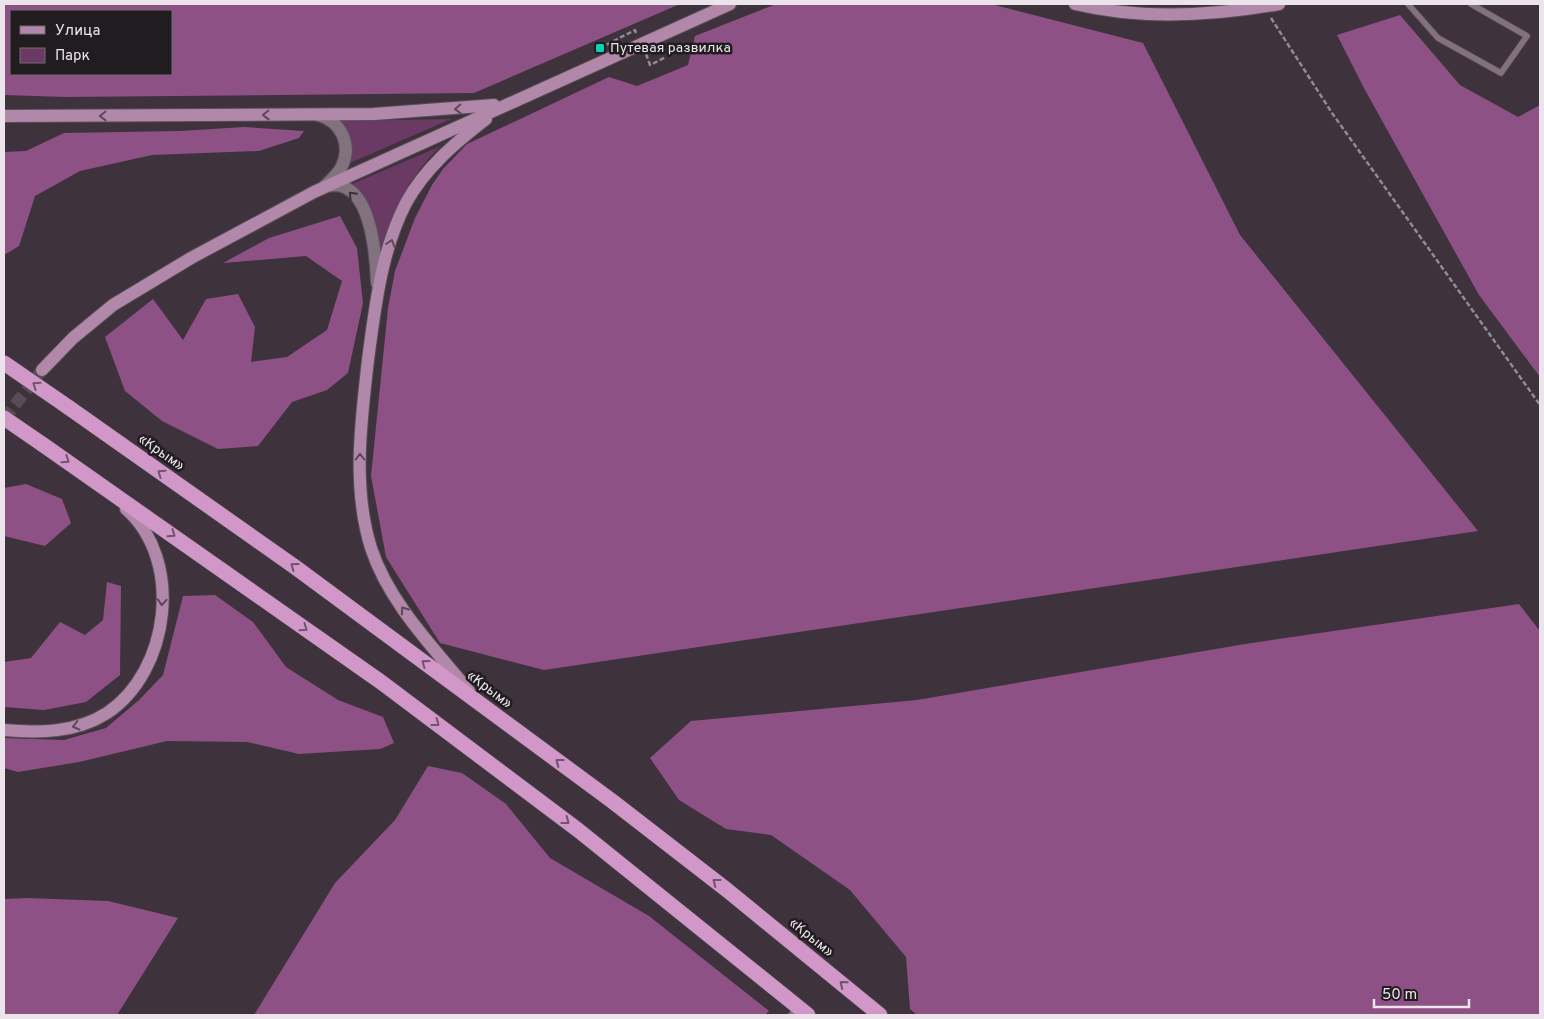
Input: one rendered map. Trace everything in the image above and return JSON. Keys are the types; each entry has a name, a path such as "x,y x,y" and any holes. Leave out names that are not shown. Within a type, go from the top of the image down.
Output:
{"highway":[{"name":"«Крым»","path":"4,363 295,567 478,702 727,890 880,1015"},
{"path":"4,418 381,682 578,830 799,1012"}],"main road":[{"path":"42,370 73,338 112,305 191,258 325,186 730,4"},
{"path":"1075,4 1106,11 1154,15 1279,4"},
{"path":"4,116 374,114 506,104"},
{"path":"478,702 425,638 394,595 375,558 367,532 360,474 361,422 378,290 397,224 406,204 421,181 457,142 506,104"},
{"path":"4,730 49,732 80,725 98,718 120,703 132,690 142,676 152,652 160,622 163,593 162,574 156,554 146,533 135,518 89,476"}],"street":[{"path":"314,114 333,120 342,131 344,138 343,163 338,173 325,186"},
{"path":"325,186 339,185 345,188 364,210 375,246 378,290"}],"lane":[{"path":"1408,4 1438,38 1501,73 1527,36 1471,4"}],"path":[{"path":"1264,6 1332,113 1540,405"}],"green space":[{"path":"451,119 350,163 345,128 340,121"},
{"path":"441,146 420,169 404,194 381,250 374,218 352,184"}],"shaded area":[{"path":"4,4 680,4 474,93 66,97 4,95"},
{"path":"776,4 991,4 1143,43 1240,235 1478,531 544,670 440,643 386,557 371,476 388,308 395,271 415,218 432,185 443,169 467,144 609,77 637,86 688,65 695,36"},
{"path":"1400,15 1460,85 1518,117 1540,105 1540,377 1479,295 1365,90 1337,35"},
{"path":"244,127 304,131 299,138 259,151 152,155 80,171 35,196 19,246 4,255 4,152 26,151 64,133 180,131"},
{"path":"340,216 357,248 363,303 348,373 327,390 292,402 258,446 218,449 162,421 125,391 105,337 153,299 183,340 206,299 238,294 255,327 251,362 287,357 327,330 342,281 306,256 223,263 269,238"},
{"path":"26,484 62,499 71,523 45,546 4,536 4,488"},
{"path":"107,582 121,586 120,675 86,702 44,710 4,707 4,662 31,658 60,622 85,635 103,620"},
{"path":"215,595 253,622 286,667 338,700 383,717 394,743 380,749 299,754 247,742 167,741 79,762 18,772 4,768 4,738 64,740 106,728 139,700 163,675 183,596"},
{"path":"1519,604 1540,631 1540,1015 917,1015 910,1009 906,957 850,890 771,835 726,829 679,800 650,758 691,721 917,700 1245,644"},
{"path":"428,766 462,773 506,804 550,858 649,916 769,1011 765,1015 254,1015 335,883 395,820"},
{"path":"4,899 108,901 178,918 117,1015 4,1015"}],"tunnel":[{"path":"4,419 42,370"}],"place":[{"name":"Путевая развилка","path":"600,48"}]}
